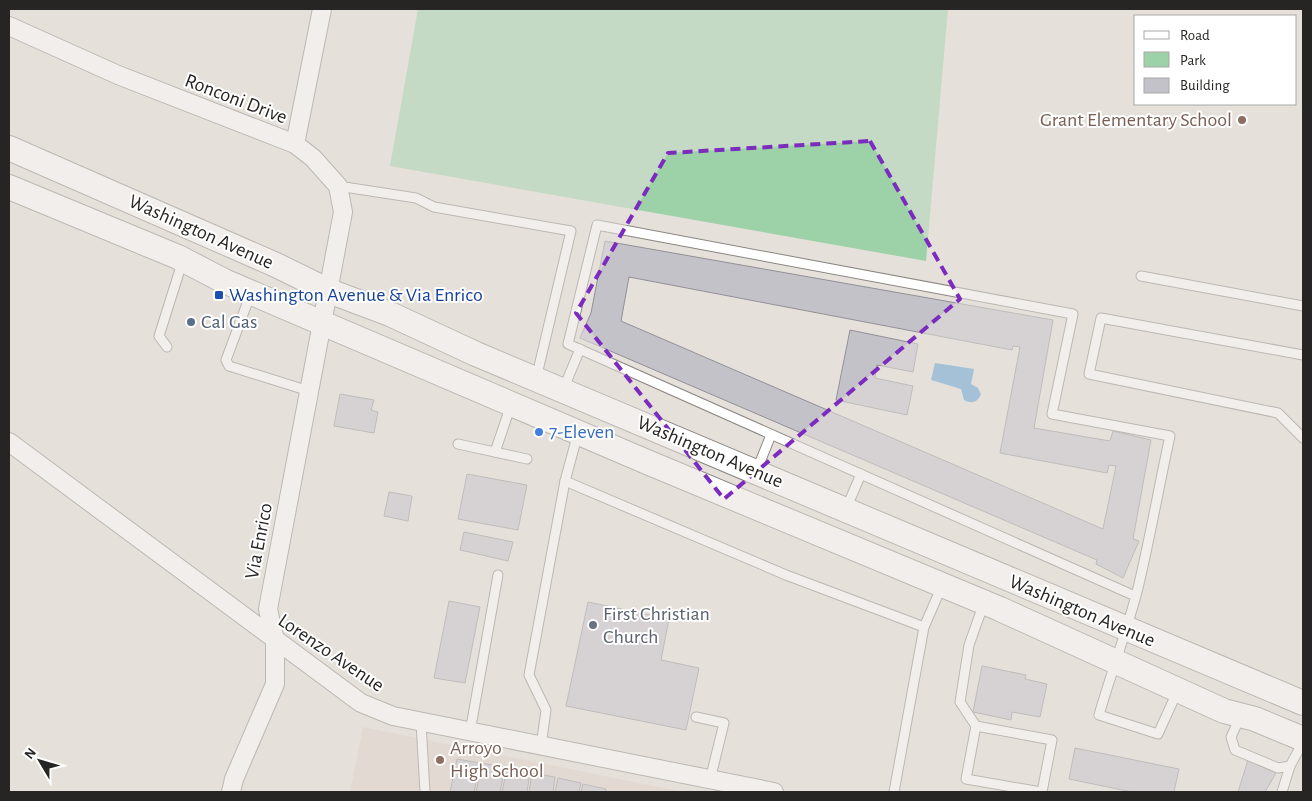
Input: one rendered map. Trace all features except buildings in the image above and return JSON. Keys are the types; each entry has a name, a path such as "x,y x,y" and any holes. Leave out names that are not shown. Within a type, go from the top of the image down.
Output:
{"main road":[{"name":"Washington Avenue","path":"9,148 276,264 329,291 390,314 562,391 1303,703"},
{"name":"Washington Avenue","path":"9,187 184,260 322,323 984,603 1224,711 1241,715 1303,740"}],"street":[{"path":"294,144 322,9"},
{"name":"Ronconi Drive","path":"9,26 118,75 294,144 312,158 338,186"},
{"path":"329,291 343,212 338,186"},
{"name":"Via Enrico","path":"231,792 234,779 275,684 275,641 268,609 329,291"},
{"name":"Lorenzo Avenue","path":"9,442 361,704 393,716 421,722 774,792"}],"lane":[{"path":"338,186 416,198 434,207 571,231 536,379"},
{"path":"1135,596 568,344 597,225 1073,314 1052,414 1170,436 1135,596 1099,715 1158,734 1178,690"},
{"path":"167,347 160,336 184,260"},
{"path":"1141,276 1303,306"},
{"path":"251,292 226,360 229,366 309,391"},
{"path":"1303,355 1101,318 1089,374 1278,413 1303,438"},
{"path":"562,391 580,349"},
{"path":"495,452 512,404"},
{"path":"541,746 546,710 529,675 565,481 578,432"},
{"path":"756,472 771,435"},
{"path":"458,444 527,459"},
{"path":"846,510 861,474"},
{"path":"565,481 786,575 924,627"},
{"path":"470,732 498,575"},
{"path":"894,792 924,627 942,585"},
{"path":"976,726 1052,740 1042,792 966,779 976,726 960,702 969,645 984,603"},
{"path":"1241,715 1231,737 1235,750 1278,768 1290,766"},
{"path":"696,717 724,723 710,780"},
{"path":"421,722 425,792"},
{"path":"1282,792 1290,766 1303,740"}],"highlighted area":[{"path":"870,141 960,299 724,499 576,313 668,153"}],"shaded area":[{"name":"Arroyo High School","path":"363,727 684,792 350,792"}],"green space":[{"path":"418,9 948,9 926,261 390,166"}],"water":[{"path":"935,363 974,369 971,384 978,388 981,394 978,399 974,402 964,400 961,389 931,380"}],"place":[{"name":"Grant Elementary School","path":"1242,120"},
{"name":"Washington Avenue & Via Enrico","path":"219,295"},
{"name":"Cal Gas","path":"191,322"},
{"name":"7-Eleven","path":"539,432"},
{"name":"First Christian Church","path":"593,625"},
{"name":"Arroyo High School","path":"440,760"}]}
